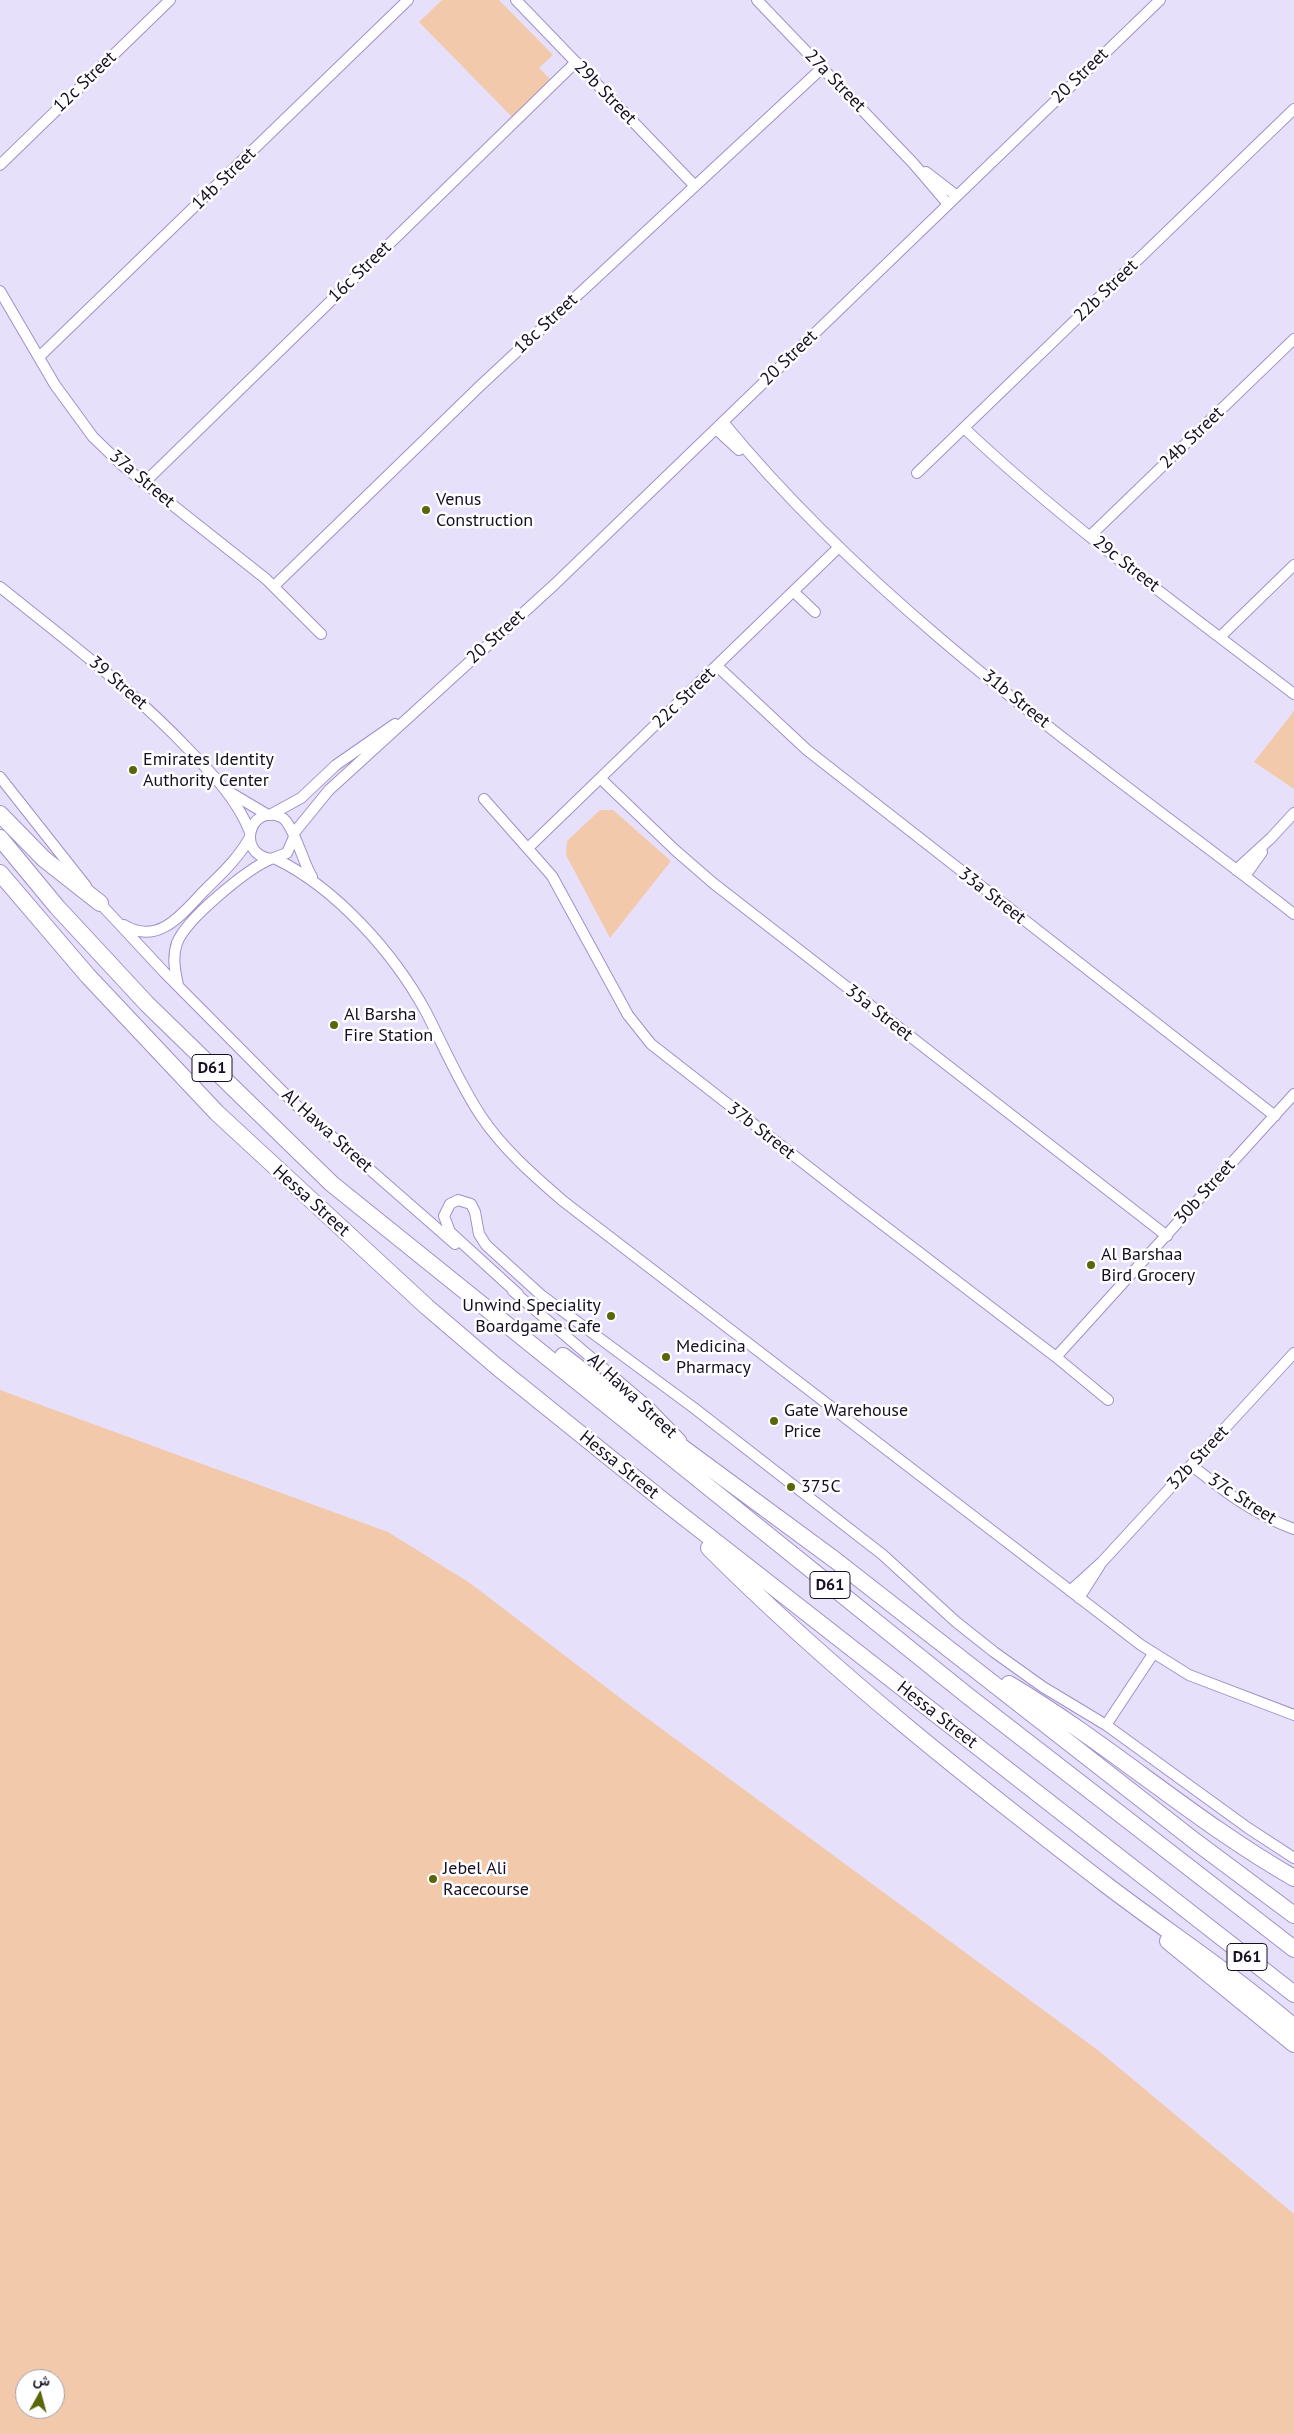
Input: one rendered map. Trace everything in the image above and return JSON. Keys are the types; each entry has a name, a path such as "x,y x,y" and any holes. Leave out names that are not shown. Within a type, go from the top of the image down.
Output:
{"main road":[{"path":"0,814 44,859 104,908"},
{"name":"Hessa Street","path":"0,838 77,929 147,1004 332,1184 950,1682 1294,1949"},
{"name":"Hessa Street","path":"0,873 126,1018 258,1153 434,1313 666,1503 1294,1994"},
{"name":"Hessa Street","path":"446,1275 496,1306 687,1451 835,1560 960,1657"},
{"path":"666,1503 741,1580 821,1655 908,1729 1110,1887 1226,1971 1294,2027"},
{"path":"960,1657 1059,1715 1226,1836 1294,1878"},
{"name":"D61","path":"960,1657 1196,1842 1294,1915"},
{"path":"1110,1887 1149,1924 1294,2044"},
{"path":"1226,1971 1266,1984 1294,2001"}],"street":[{"name":"12c Street","path":"0,165 170,0"},
{"name":"14b Street","path":"39,358 408,0"},
{"name":"29b Street","path":"516,0 695,186"},
{"name":"27a Street","path":"757,0 913,163 948,204"},
{"name":"20 Street","path":"294,835 329,790 555,584 1160,0"},
{"name":"16c Street","path":"144,483 576,62"},
{"name":"18c Street","path":"274,586 481,384 822,68"},
{"name":"22b Street","path":"917,473 1294,109"},
{"name":"27a Street","path":"913,163 957,196"},
{"name":"37a Street","path":"0,292 73,412 93,437 144,483 274,586 321,634"},
{"name":"24b Street","path":"1090,536 1294,339"},
{"name":"31b Street","path":"719,426 838,548 876,583 1018,702 1294,914"},
{"name":"29c Street","path":"964,428 1012,472 1090,536 1294,694"},
{"name":"22c Street","path":"528,848 838,548"},
{"path":"1220,637 1294,565"},
{"name":"39 Street","path":"0,587 129,692 169,730 226,789 240,810 250,834"},
{"path":"794,592 815,612"},
{"name":"33a Street","path":"717,666 807,750 1274,1116"},
{"name":"20 Street","path":"269,815 301,798 345,758 414,711"},
{"name":"Al Hawa Street","path":"0,776 104,908 295,1104 425,1220 496,1280 518,1294 662,1419 675,1432 687,1451"},
{"name":"35a Street","path":"601,779 675,850 713,882 1167,1236"},
{"name":"39 Street","path":"226,789 269,815"},
{"name":"37b Street","path":"484,799 528,848 562,892 628,1015 651,1044 838,1191 1056,1357 1108,1400"},
{"path":"1241,873 1294,814"},
{"path":"104,908 132,930 142,932 161,929 173,922 233,862 257,821 269,815 283,818 290,824 302,859 314,880"},
{"path":"250,834 254,850 262,856 274,859 314,880 367,931 402,974 425,1011 472,1103 497,1138 525,1167 583,1216 1153,1654 1196,1678 1294,1715"},
{"path":"178,985 174,958 177,943 184,930 239,877 291,848 294,835"},
{"name":"30b Street","path":"1056,1357 1294,1094"},
{"path":"518,1294 450,1232 444,1216 450,1204 462,1200 471,1204 475,1212 479,1234 486,1245 561,1310 694,1408 883,1555 948,1615 994,1652 1043,1687 1106,1725 1248,1828 1294,1858"},
{"name":"32b Street","path":"1079,1598 1102,1562 1294,1353"},
{"name":"37c Street","path":"1191,1465 1250,1509 1294,1529"},
{"name":"32b Street","path":"1070,1591 1083,1576 1102,1562"},
{"path":"1106,1725 1153,1654"}],"shaded area":[{"path":"442,0 499,0 553,55 539,68 550,79 512,117 419,22"},
{"path":"1294,711 1294,789 1254,762"},
{"path":"600,810 613,810 671,861 610,938 566,855 567,841"},
{"name":"Jebel Ali Racecourse","path":"0,1390 388,1532 470,1583 632,1707 1099,2051 1294,2214 1294,2434 0,2434"}],"place":[{"name":"Venus Construction","path":"426,510"},
{"name":"Emirates Identity Authority Center","path":"133,770"},
{"name":"Al Barsha Fire Station","path":"334,1025"},
{"name":"Al Barshaa Bird Grocery","path":"1091,1265"},
{"name":"Unwind Speciality Boardgame Cafe","path":"611,1316"},
{"name":"Medicina Pharmacy","path":"666,1357"},
{"name":"Gate Warehouse Price","path":"774,1421"},
{"name":"375C","path":"791,1487"},
{"name":"Jebel Ali Racecourse","path":"433,1879"}]}
